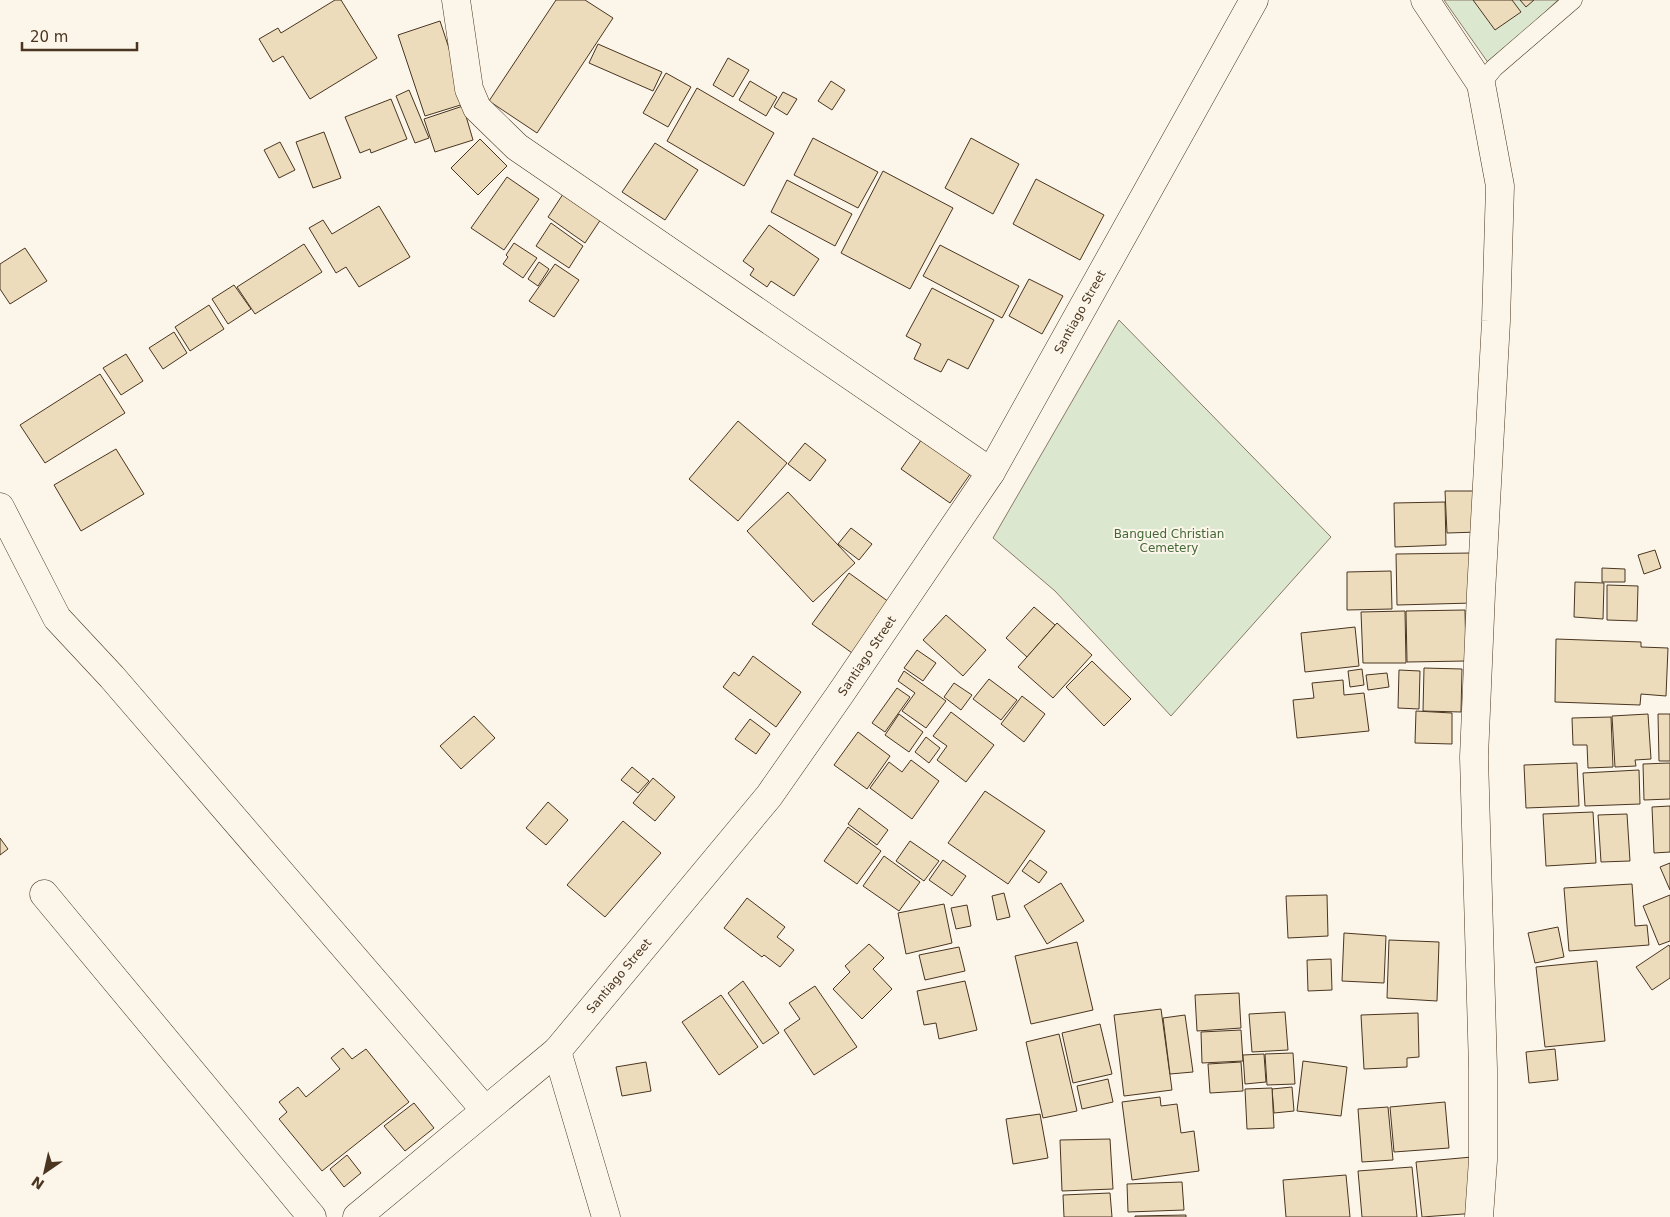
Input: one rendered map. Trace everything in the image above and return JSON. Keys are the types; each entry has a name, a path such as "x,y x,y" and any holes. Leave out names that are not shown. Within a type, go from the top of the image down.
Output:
{"street":[{"path":"456,0 470,89 477,108 517,147 991,472"},
{"name":"Santiago Street","path":"357,1217 556,1051 769,796 991,472 1254,0"},
{"path":"1425,0 1481,84 1500,186 1496,321 1480,593 1474,757 1483,1069 1483,1160 1479,1217"},
{"path":"0,507 57,618 112,677 485,1110"},
{"path":"44,894 312,1217"},
{"path":"556,1051 606,1217"}],"lane":[{"path":"1481,84 1494,68 1573,0"}],"green space":[{"path":"1444,0 1558,0 1489,64"},
{"name":"Bangued Christian Cemetery","path":"1119,320 1331,537 1171,716 1055,591 993,538"}],"building":[{"path":"335,0 341,0 377,58 310,99 283,56 273,62 259,39 278,28 281,33"},
{"path":"556,0 585,0 613,18 537,133 489,101"},
{"path":"1473,0 1512,0 1521,12 1495,30"},
{"path":"1520,0 1534,0 1526,7"},
{"path":"440,21 467,103 425,116 398,35"},
{"path":"598,44 662,72 653,91 589,63"},
{"path":"728,58 749,70 733,97 713,85"},
{"path":"666,73 691,87 668,127 643,113"},
{"path":"750,81 777,97 766,116 739,100"},
{"path":"831,81 845,90 832,110 818,101"},
{"path":"697,88 774,133 744,186 667,141"},
{"path":"409,90 429,138 415,143 396,96"},
{"path":"783,92 797,99 787,115 774,107"},
{"path":"391,99 407,139 371,153 370,149 360,153 345,117"},
{"path":"463,106 473,140 435,152 424,119"},
{"path":"324,132 341,178 313,188 296,142"},
{"path":"813,138 878,172 858,208 794,175"},
{"path":"971,138 1019,164 993,214 945,188"},
{"path":"480,139 507,166 478,195 451,168"},
{"path":"280,142 295,170 279,178 264,150"},
{"path":"655,143 698,170 665,220 622,192"},
{"path":"883,171 953,208 910,289 841,253"},
{"path":"507,177 539,199 504,250 471,228"},
{"path":"1036,179 1104,215 1080,260 1013,224"},
{"path":"787,180 852,214 835,246 771,212"},
{"path":"567,188 605,213 585,243 548,217"},
{"path":"379,206 410,257 359,287 346,267 336,273 309,228 323,220 332,234"},
{"path":"551,223 583,246 569,268 536,246"},
{"path":"769,225 819,259 794,296 771,281 767,287 750,275 754,269 743,261"},
{"path":"514,243 537,258 523,278 503,264 508,257 506,255"},
{"path":"304,244 322,272 255,314 237,287"},
{"path":"940,245 1019,286 1002,318 923,276"},
{"path":"25,248 47,281 10,304 0,289 0,264"},
{"path":"539,262 549,269 538,286 528,279"},
{"path":"555,264 579,280 554,317 529,301"},
{"path":"1029,279 1063,296 1042,334 1009,316"},
{"path":"234,285 251,309 228,324 212,299"},
{"path":"932,288 994,320 968,369 948,359 941,372 914,359 921,344 906,336"},
{"path":"209,305 224,329 190,351 175,327"},
{"path":"174,332 187,353 163,369 149,348"},
{"path":"126,354 143,381 121,395 103,368"},
{"path":"100,374 125,413 45,463 20,425"},
{"path":"738,421 787,463 738,521 689,479"},
{"path":"924,436 973,470 950,503 901,469"},
{"path":"805,443 826,460 810,481 788,464"},
{"path":"116,449 144,494 81,531 54,485"},
{"path":"1445,491 1478,491 1479,532 1447,533"},
{"path":"788,492 855,563 813,602 747,531"},
{"path":"1445,502 1446,545 1395,547 1394,503"},
{"path":"851,528 872,544 859,560 838,544"},
{"path":"1655,550 1661,568 1644,574 1638,555"},
{"path":"1472,553 1473,603 1397,605 1396,554"},
{"path":"1602,568 1625,569 1625,582 1602,582"},
{"path":"1391,571 1392,609 1347,610 1347,572"},
{"path":"849,573 889,602 852,653 812,624"},
{"path":"1575,582 1604,583 1603,619 1574,617"},
{"path":"1607,585 1638,586 1637,621 1607,620"},
{"path":"1034,607 1055,625 1027,657 1006,638"},
{"path":"1465,610 1466,661 1407,662 1406,611"},
{"path":"1405,611 1406,663 1363,663 1361,612"},
{"path":"946,615 986,650 963,676 923,640"},
{"path":"1057,623 1092,655 1053,698 1018,667"},
{"path":"1355,627 1359,666 1305,672 1301,633"},
{"path":"1556,639 1641,642 1641,647 1668,648 1666,696 1641,694 1640,705 1555,702"},
{"path":"917,650 936,663 923,681 904,668"},
{"path":"753,656 801,692 776,727 723,687 734,672 739,676"},
{"path":"1092,661 1131,699 1104,726 1066,687"},
{"path":"1424,668 1462,669 1461,712 1423,711"},
{"path":"1362,669 1364,685 1350,687 1348,671"},
{"path":"1399,670 1420,671 1419,709 1398,708"},
{"path":"904,671 946,701 926,728 902,711 915,693 898,681"},
{"path":"1387,673 1389,687 1368,690 1366,675"},
{"path":"989,679 1017,700 1001,720 973,699"},
{"path":"1343,680 1344,695 1364,693 1369,731 1297,738 1293,700 1314,698 1312,683"},
{"path":"954,683 972,695 961,710 944,697"},
{"path":"897,688 910,697 885,732 872,723"},
{"path":"1022,696 1045,714 1024,742 1001,724"},
{"path":"1416,711 1452,713 1452,744 1415,743"},
{"path":"951,712 994,745 966,782 937,760 947,746 933,736"},
{"path":"899,714 923,732 909,752 885,735"},
{"path":"1648,714 1651,759 1635,760 1636,766 1615,767 1612,716"},
{"path":"1658,714 1670,714 1670,761 1659,761"},
{"path":"474,716 495,738 461,769 440,746"},
{"path":"1611,717 1613,767 1588,768 1587,745 1573,745 1572,718"},
{"path":"750,719 770,734 756,754 735,739"},
{"path":"858,732 890,756 867,789 834,765"},
{"path":"926,737 940,748 929,763 915,752"},
{"path":"911,760 939,781 912,819 870,788 889,762 902,772"},
{"path":"1577,763 1579,806 1526,808 1524,765"},
{"path":"1670,763 1670,799 1644,800 1643,764"},
{"path":"632,767 649,781 638,793 621,780"},
{"path":"1639,770 1640,804 1585,806 1583,773"},
{"path":"653,778 675,797 655,821 633,803"},
{"path":"985,791 1045,831 1008,884 948,843"},
{"path":"548,802 568,820 546,845 526,828"},
{"path":"1670,806 1670,852 1654,853 1652,807"},
{"path":"859,808 888,830 877,845 848,824"},
{"path":"1593,812 1596,863 1546,866 1543,814"},
{"path":"1627,814 1630,861 1601,862 1598,815"},
{"path":"623,821 661,853 605,917 567,885"},
{"path":"848,827 881,851 857,884 824,861"},
{"path":"0,838 8,849 0,855"},
{"path":"910,841 939,861 924,881 896,861"},
{"path":"884,856 920,882 899,911 863,886"},
{"path":"943,860 966,876 952,896 929,880"},
{"path":"1030,860 1047,872 1039,883 1022,871"},
{"path":"1670,863 1670,890 1660,867"},
{"path":"1061,883 1084,921 1047,944 1024,906"},
{"path":"1632,884 1635,926 1647,925 1649,945 1569,951 1564,888"},
{"path":"1004,893 1010,917 997,920 992,896"},
{"path":"1327,895 1328,936 1288,938 1286,896"},
{"path":"1670,895 1670,941 1659,945 1643,906"},
{"path":"747,898 785,927 777,937 794,950 780,967 764,955 762,957 724,928"},
{"path":"944,904 952,943 906,954 898,913"},
{"path":"967,905 971,926 956,929 951,908"},
{"path":"1558,927 1564,957 1535,963 1528,933"},
{"path":"1344,933 1386,936 1384,983 1342,981"},
{"path":"1389,940 1439,942 1437,1001 1387,998"},
{"path":"1077,942 1093,1010 1031,1024 1015,956"},
{"path":"869,944 884,958 873,969 892,989 862,1019 833,989 850,972 845,966"},
{"path":"1669,945 1670,978 1652,990 1636,967"},
{"path":"959,947 965,971 925,980 919,955"},
{"path":"1331,959 1332,990 1308,991 1307,960"},
{"path":"1597,961 1605,1041 1545,1047 1536,967"},
{"path":"743,981 779,1033 763,1044 728,993"},
{"path":"965,981 977,1030 939,1039 936,1023 924,1025 917,991"},
{"path":"815,986 857,1047 814,1075 784,1030 800,1019 789,1003"},
{"path":"1239,993 1241,1028 1197,1031 1195,995"},
{"path":"721,995 758,1047 719,1075 682,1022"},
{"path":"1161,1009 1172,1090 1124,1096 1114,1015"},
{"path":"1285,1012 1288,1050 1252,1052 1249,1014"},
{"path":"1418,1013 1419,1057 1407,1058 1407,1067 1364,1069 1361,1015"},
{"path":"1185,1015 1193,1072 1170,1074 1163,1018"},
{"path":"1100,1024 1112,1074 1073,1083 1062,1033"},
{"path":"1241,1030 1243,1061 1202,1063 1201,1032"},
{"path":"1059,1034 1077,1111 1043,1118 1026,1042"},
{"path":"343,1048 352,1059 366,1049 409,1102 322,1171 279,1119 287,1112 279,1102 298,1087 306,1097 340,1069 331,1058"},
{"path":"1555,1049 1558,1080 1529,1083 1526,1052"},
{"path":"1293,1053 1295,1084 1267,1085 1265,1054"},
{"path":"1264,1054 1266,1082 1245,1084 1243,1055"},
{"path":"1303,1061 1347,1067 1341,1116 1297,1111"},
{"path":"646,1062 651,1091 622,1096 616,1067"},
{"path":"1241,1062 1243,1091 1210,1093 1208,1064"},
{"path":"1108,1079 1113,1102 1082,1109 1077,1086"},
{"path":"1292,1087 1294,1111 1274,1113 1272,1089"},
{"path":"1272,1088 1274,1128 1247,1129 1245,1089"},
{"path":"1160,1097 1161,1106 1177,1104 1181,1133 1194,1131 1199,1171 1132,1180 1122,1102"},
{"path":"1445,1102 1449,1148 1394,1152 1390,1107"},
{"path":"414,1103 434,1128 405,1151 384,1126"},
{"path":"1388,1107 1393,1160 1362,1162 1358,1109"},
{"path":"1040,1114 1048,1158 1013,1164 1006,1119"},
{"path":"1110,1139 1113,1189 1062,1191 1060,1140"},
{"path":"347,1155 361,1173 344,1187 330,1169"},
{"path":"1472,1157 1477,1213 1422,1217 1416,1162"},
{"path":"1412,1167 1417,1217 1362,1217 1358,1171"},
{"path":"1346,1175 1350,1217 1286,1217 1283,1180"},
{"path":"1182,1182 1184,1210 1128,1212 1127,1184"},
{"path":"1110,1193 1112,1217 1064,1217 1063,1195"},
{"path":"1186,1215 1186,1217 1135,1217 1135,1216"}]}
